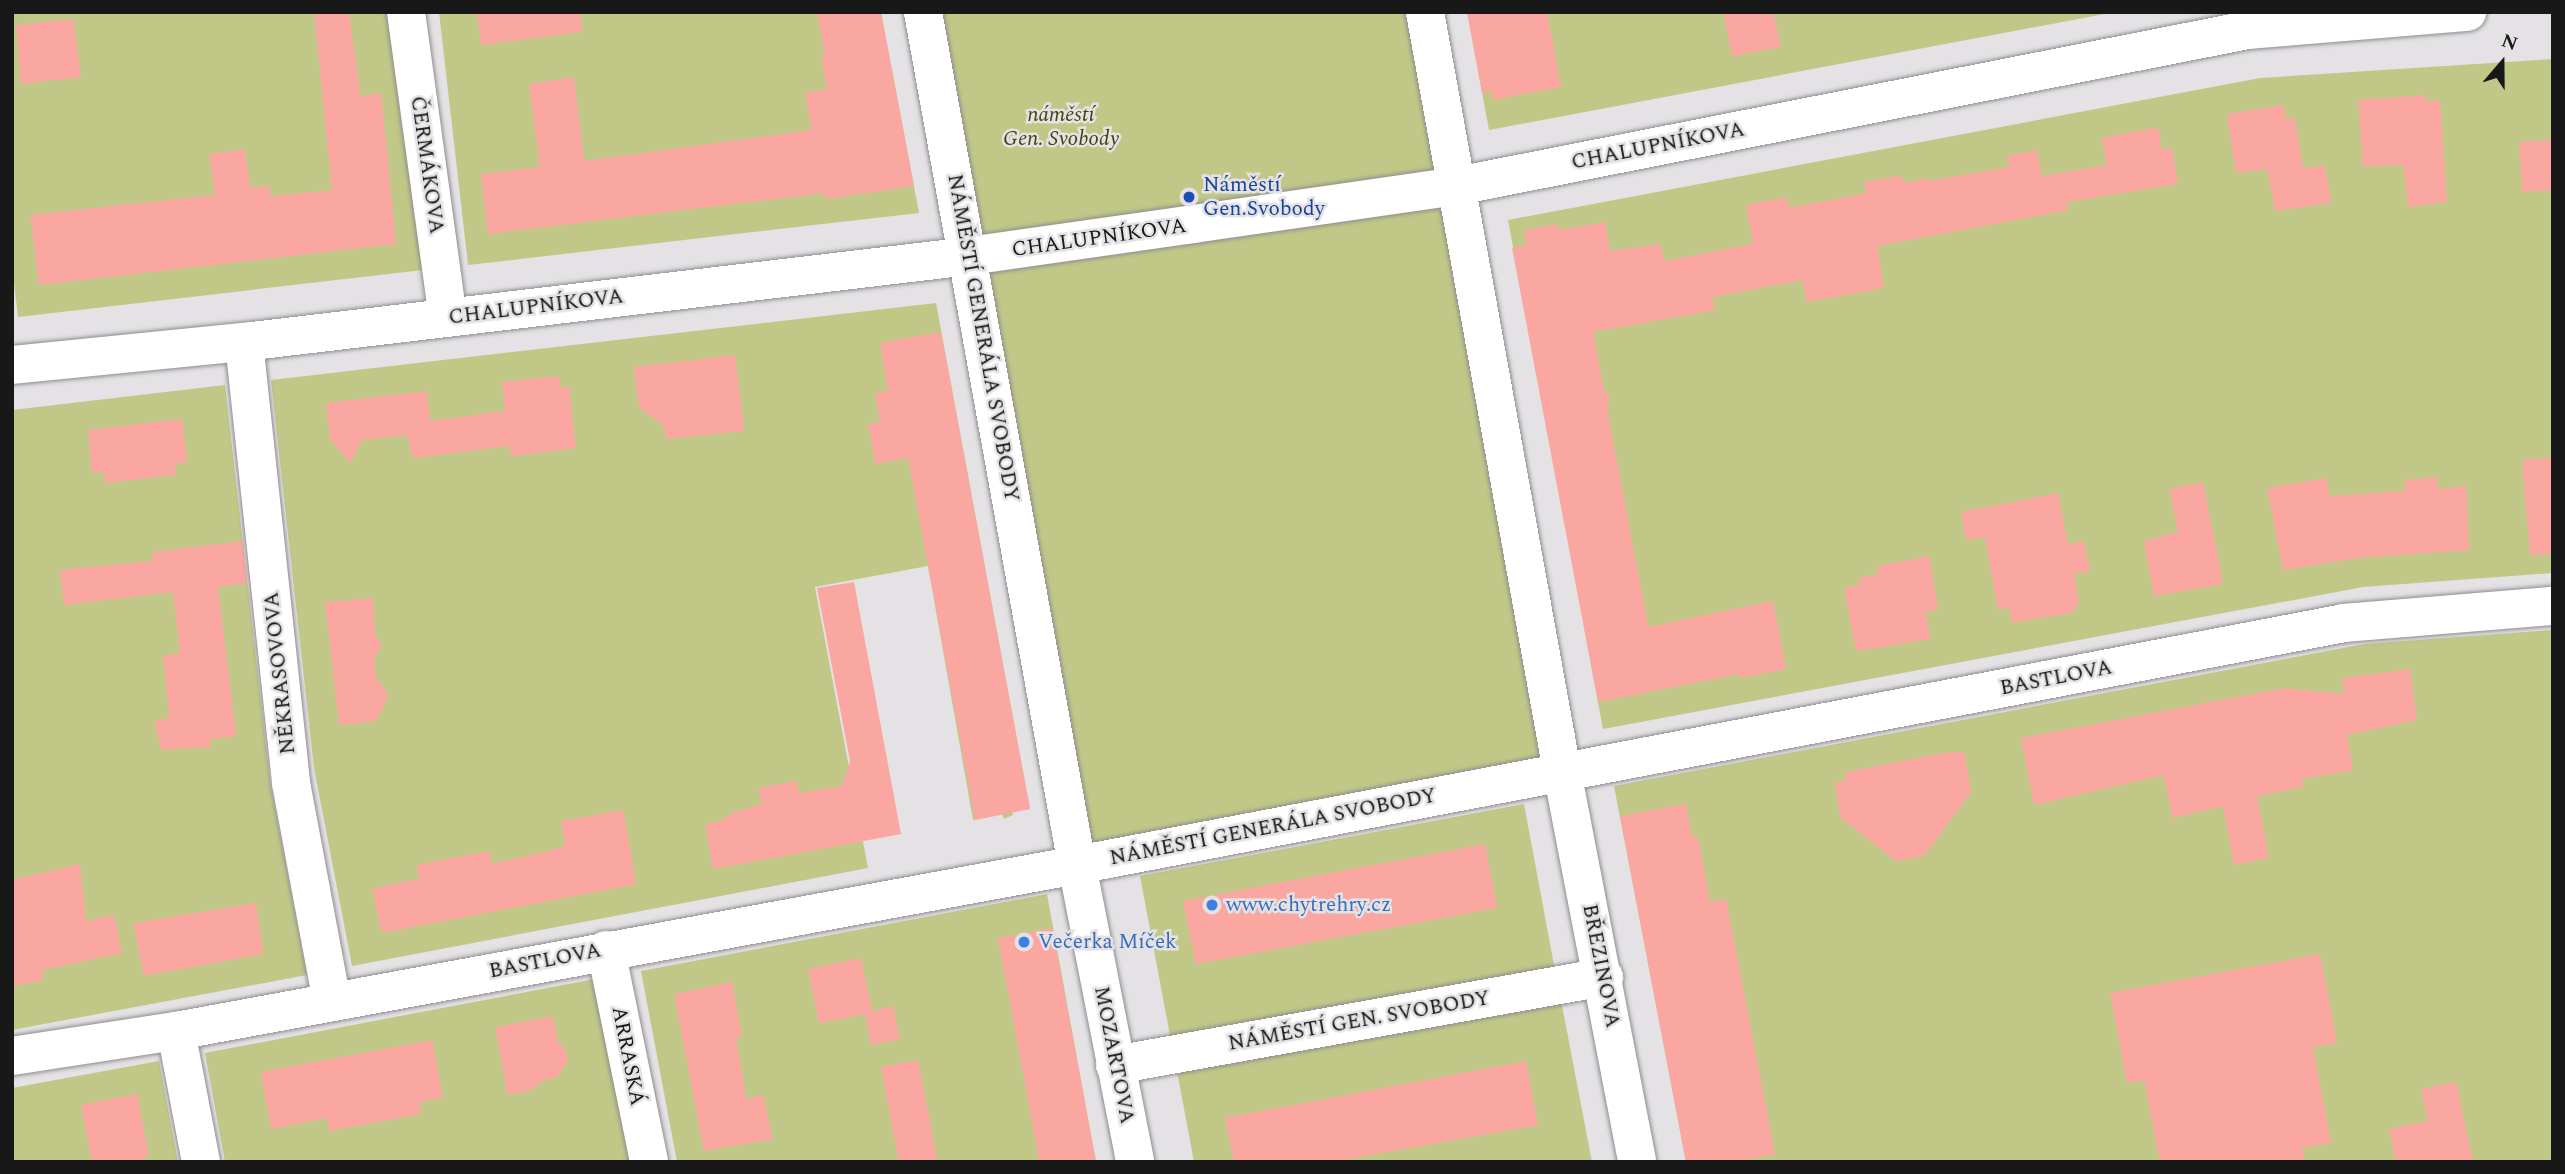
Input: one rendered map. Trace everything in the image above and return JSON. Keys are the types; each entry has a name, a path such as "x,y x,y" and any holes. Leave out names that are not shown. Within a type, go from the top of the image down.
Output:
{"street":[{"name":"ČERMÁKOVA","path":"407,12 448,317"},
{"name":"NÁMĚSTÍ GENERÁLA SVOBODY","path":"923,12 1077,865 1562,771"},
{"path":"1425,12 1562,771"},
{"name":"CHALUPNÍKOVA","path":"12,365 244,342 969,256 1457,186 2248,30 2467,12"},
{"name":"NĚKRASOVOVA","path":"244,342 292,783 332,1002"},
{"name":"BASTLOVA","path":"1562,771 2344,623 2553,606"},
{"name":"BŘEZINOVA","path":"1562,771 1604,977 1637,1162"},
{"name":"BASTLOVA","path":"12,1056 176,1031 1077,865"},
{"name":"MOZARTOVA","path":"1077,865 1135,1162"},
{"name":"ARRASKÁ","path":"606,950 649,1162"},
{"name":"NÁMĚSTÍ GEN. SVOBODY","path":"1115,1065 1604,977"},
{"path":"176,1031 201,1162"}],"green space":[{"path":"12,12 392,12 423,270 18,317 12,266"},
{"path":"439,12 881,12 919,213 468,265"},
{"name":"náměstí Gen. Svobody","path":"922,12 1426,12 1562,771 1077,865"},
{"path":"1467,12 2115,12 1489,130"},
{"path":"2553,59 2553,573 2363,587 1603,729 1508,220 2260,78"},
{"path":"936,303 1030,809 1012,812 1013,815 1004,819 1002,814 973,820 928,566 815,587 868,868 352,966 314,768 271,380"},
{"path":"225,385 270,782 307,975 12,1030 12,410"},
{"path":"2553,630 2553,1162 1686,1162 1614,786 2364,644"},
{"path":"1524,804 1556,976 1172,1046 1140,876"},
{"path":"1047,894 1096,1162 677,1162 641,971"},
{"path":"595,979 630,1162 225,1162 205,1053"},
{"path":"1560,995 1592,1162 1194,1162 1176,1066"},
{"path":"159,1061 178,1162 12,1162 12,1088"}],"building":[{"path":"314,12 349,12 360,96 381,93 396,244 39,285 30,215 215,195 209,154 245,149 250,188 269,186 271,196 332,190"},
{"path":"477,12 580,12 582,32 481,45"},
{"path":"817,12 881,12 914,186 826,199 824,193 488,234 481,174 540,167 529,84 574,77 584,161 812,130 805,93 827,89 821,55 825,54"},
{"path":"1467,12 1547,12 1561,87 1492,100 1491,91 1482,93"},
{"path":"1723,12 1773,12 1781,47 1732,56"},
{"path":"73,19 81,77 21,84 16,25"},
{"path":"2425,95 2425,101 2440,100 2447,202 2408,207 2403,164 2363,167 2358,100"},
{"path":"2284,105 2286,119 2295,118 2303,168 2325,166 2331,203 2275,211 2267,169 2236,173 2227,114"},
{"path":"2158,127 2162,150 2172,148 2178,184 2067,202 2068,210 1877,246 1884,288 1806,302 1803,280 1712,297 1715,310 1593,332 1604,391 1609,395 1608,414 1648,627 1773,601 1786,669 1739,678 1739,674 1598,702 1512,248 1527,245 1524,230 1558,224 1559,230 1605,222 1610,251 1661,244 1664,261 1753,244 1746,205 1787,197 1789,208 1866,193 1864,182 1902,175 1903,183 1928,178 1928,181 2009,167 2007,156 2037,150 2042,176 2107,165 2102,138"},
{"path":"2553,140 2553,190 2522,192 2519,142"},
{"path":"941,332 1030,809 975,820 908,458 875,464 868,423 880,422 875,393 888,391 880,343"},
{"path":"735,355 744,431 666,439 664,426 639,407 634,367"},
{"path":"559,376 560,387 569,386 576,448 511,456 509,446 413,458 407,435 362,440 350,463 330,439 326,403 427,391 430,421 505,411 502,382"},
{"path":"182,419 187,462 175,464 176,475 105,483 104,472 92,473 88,430"},
{"path":"2553,458 2553,554 2530,555 2522,460"},
{"path":"2438,477 2438,489 2466,486 2469,550 2357,558 2283,570 2267,488 2326,478 2330,496 2405,491 2404,480"},
{"path":"2203,482 2223,584 2154,596 2144,541 2178,532 2169,489"},
{"path":"2058,493 2068,544 2084,541 2090,571 2074,574 2079,602 2073,612 2012,623 2009,607 1998,610 1985,537 1966,540 1961,512"},
{"path":"243,541 247,583 218,587 236,736 210,739 211,747 161,750 154,721 169,718 163,656 180,653 173,592 64,605 60,570 153,561 152,552"},
{"path":"1929,556 1938,609 1925,612 1931,639 1856,651 1844,588 1860,585 1858,578 1878,574 1877,566"},
{"path":"854,582 901,834 713,869 705,824 721,821 732,813 762,804 758,788 796,781 799,793 842,786 850,761 817,588"},
{"path":"373,598 375,634 382,645 374,659 376,678 389,695 376,721 339,725 325,602"},
{"path":"2410,669 2417,720 2347,735 2353,770 2302,779 2303,787 2257,796 2269,858 2234,865 2223,806 2173,818 2163,775 2034,805 2021,738 2284,688 2344,694 2342,678"},
{"path":"1950,752 1964,752 1971,792 1924,856 1896,861 1840,817 1835,783 1846,780 1845,772"},
{"path":"1686,804 1692,837 1698,837 1710,902 1726,899 1775,1154 1734,1162 1686,1162 1620,816"},
{"path":"623,810 636,884 382,933 372,889 420,878 416,865 489,851 492,864 553,850 565,845 561,821"},
{"path":"1485,844 1497,908 1196,964 1183,901"},
{"path":"80,864 86,921 114,915 122,953 42,970 44,980 12,986 12,880"},
{"path":"256,903 263,954 144,976 133,923"},
{"path":"1052,928 1096,1162 1039,1162 998,938"},
{"path":"2320,954 2337,1043 2313,1047 2331,1143 2302,1148 2305,1162 2160,1162 2144,1080 2127,1083 2110,993"},
{"path":"861,958 872,1011 893,1006 900,1039 871,1045 865,1014 819,1023 808,969"},
{"path":"732,982 742,1037 736,1038 746,1099 763,1095 773,1139 704,1151 674,994"},
{"path":"553,1016 558,1044 565,1048 568,1062 556,1078 543,1080 532,1090 508,1095 495,1027"},
{"path":"432,1040 443,1098 419,1102 421,1114 329,1131 327,1118 271,1129 261,1072"},
{"path":"918,1060 937,1162 899,1162 881,1067"},
{"path":"1526,1061 1538,1125 1331,1162 1234,1162 1225,1118"},
{"path":"2456,1082 2473,1162 2396,1162 2389,1129 2428,1121 2421,1089"},
{"path":"137,1094 149,1156 144,1157 145,1162 92,1162 81,1105"}],"place":[{"name":"Náměstí Gen.Svobody","path":"1189,197"},
{"name":"www.chytrehry.cz","path":"1212,905"},
{"name":"Večerka Míček","path":"1024,942"}]}
